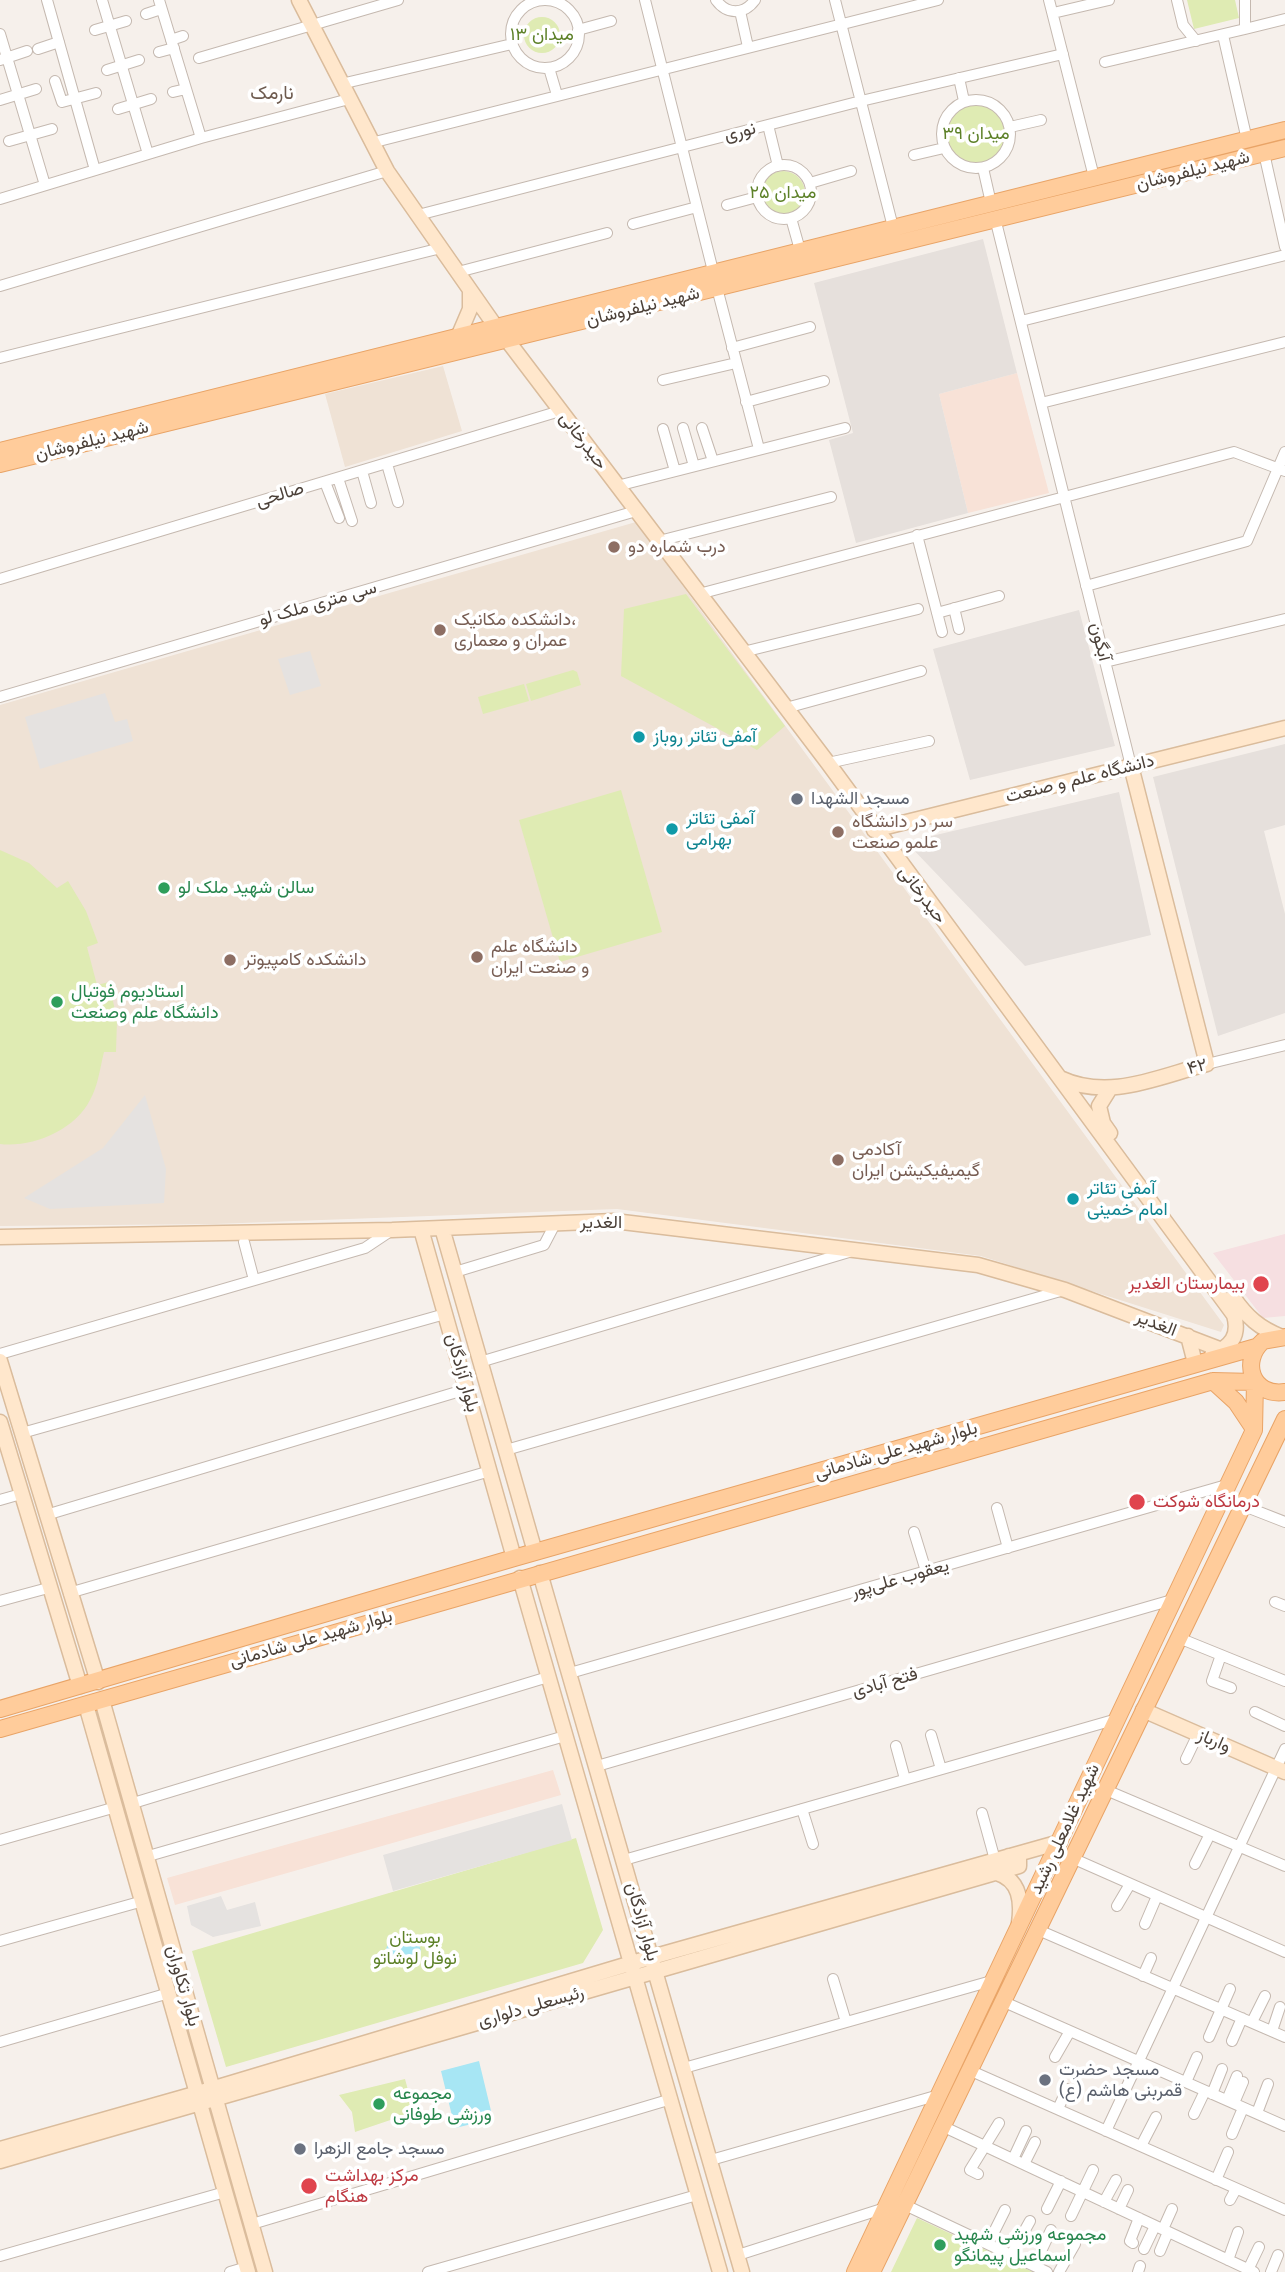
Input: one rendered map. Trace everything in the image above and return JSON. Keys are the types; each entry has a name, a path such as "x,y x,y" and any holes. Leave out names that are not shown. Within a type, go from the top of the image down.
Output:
{"main road":[{"name":"حیدرخانی","path":"299,0 371,144 470,289 828,763 874,830 1234,1315 1238,1328 1235,1337 1219,1355"},
{"name":"شهید نیلفروشان","path":"0,464 502,334 717,288 993,211 1094,177 1285,130"},
{"name":"شهید نیلفروشان","path":"993,211 1285,148"},
{"path":"502,334 713,271 893,227 993,211"},
{"path":"713,271 717,288"},
{"path":"458,337 470,309 470,289"},
{"name":"شهید نیلفروشان","path":"0,451 458,337 502,334"},
{"name":"دانشگاه علم و صنعت","path":"874,830 1285,728"},
{"name":"آبگون","path":"1131,766 1207,1064"},
{"path":"1108,772 1129,779 1138,792"},
{"name":"۴۲","path":"1109,1090 1207,1064"},
{"path":"1058,1077 1088,1089 1109,1090 1099,1106 1102,1123 1248,1318 1264,1330 1284,1337"},
{"name":"الغدیر","path":"0,1237 392,1230 614,1221 978,1265 1065,1290 1188,1336 1219,1355"},
{"name":"بلوار آزادگان","path":"442,1228 535,1552"},
{"name":"بلوار آزادگان","path":"421,1229 514,1558"},
{"name":"الغدیر","path":"1188,1336 1189,1366"},
{"name":"بلوار شهید علی شادمانی","path":"80,1686 514,1558 1284,1337"},
{"name":"شهید غلامعلی رشید","path":"855,2272 1254,1430 1255,1382 1250,1368 1256,1347"},
{"path":"1219,1355 1223,1369 1217,1380 1236,1402 1254,1430"},
{"path":"0,1361 102,1700"},
{"name":"بلوار شهید علی شادمانی","path":"86,1705 520,1578 1217,1380 1255,1382 1267,1391 1285,1392"},
{"name":"شهید غلامعلی رشید","path":"872,2272 1143,1710 1244,1506 1279,1449 1285,1419"},
{"path":"0,1423 48,1588 86,1705 0,1729"},
{"path":"535,1552 541,1573"},
{"path":"514,1558 520,1578"},
{"name":"بلوار آزادگان","path":"541,1573 742,2272"},
{"name":"بلوار آزادگان","path":"520,1578 668,2100 720,2272"},
{"path":"1143,1710 1141,1692 1169,1633 1172,1600"},
{"path":"0,1709 80,1686"},
{"name":"بلوار تکاوران","path":"102,1700 143,1900 248,2269"},
{"name":"بلوار تکاوران","path":"86,1705 145,1857 265,2272"},
{"name":"وارباز","path":"1143,1710 1281,1770"},
{"path":"1114,1725 1130,1739"},
{"name":"رئیسعلی دلواری","path":"0,2149 214,2095 632,1970 1056,1848"},
{"path":"1000,1863 1005,1875 1017,1889 1021,1912 1018,1930"},
{"name":"رئیسعلی دلواری","path":"0,2161 199,2099"}],"street":[{"path":"47,0 95,170"},
{"path":"102,0 148,154"},
{"path":"199,58 398,0"},
{"path":"645,0 713,271"},
{"path":"716,0 727,10 740,11 755,0"},
{"path":"835,0 893,227"},
{"path":"371,144 938,0"},
{"path":"1049,0 1094,177"},
{"path":"1052,13 1108,0"},
{"path":"1177,0 1183,25 1196,41"},
{"path":"1245,0 1245,29"},
{"path":"535,1 558,3 568,9 578,30 578,40 568,58 549,68 531,65 522,60 512,44 513,23 526,6 535,1"},
{"path":"146,13 160,4 188,85 201,138"},
{"path":"740,11 748,47"},
{"path":"1105,62 1285,19"},
{"path":"95,30 126,21"},
{"path":"578,30 611,21"},
{"path":"0,34 4,59 18,94 45,186"},
{"path":"1223,35 1247,140"},
{"path":"159,52 183,36"},
{"path":"4,59 59,42"},
{"path":"341,84 512,44"},
{"name":"نوری","path":"418,215 861,101 1063,54"},
{"path":"107,70 139,60"},
{"path":"549,68 557,95"},
{"path":"959,78 964,101"},
{"path":"55,81 62,102 96,93"},
{"path":"173,92 188,85"},
{"path":"0,100 36,89"},
{"path":"118,109 151,99"},
{"path":"0,199 201,138 349,99"},
{"path":"964,101 991,104 1006,118 1010,127 1007,148 1002,158 983,168 960,165 944,148 942,138 946,118 964,101"},
{"path":"1010,127 1041,120"},
{"path":"768,125 778,166"},
{"path":"9,141 52,129"},
{"path":"914,155 944,148"},
{"path":"1264,153 1285,247"},
{"path":"778,166 796,168 810,183 808,204 791,218 773,217 765,212 757,197 759,181 764,174 778,166"},
{"name":"آبگون","path":"983,168 1131,766"},
{"path":"0,286 387,171"},
{"path":"810,183 851,171"},
{"path":"727,205 757,197"},
{"path":"633,224 697,207"},
{"path":"791,218 800,250"},
{"path":"458,272 607,233"},
{"path":"0,358 441,248"},
{"path":"1021,321 1285,255"},
{"path":"717,288 759,449"},
{"path":"733,348 810,327"},
{"path":"1041,403 1285,342"},
{"path":"663,380 736,363"},
{"path":"746,402 824,381"},
{"name":"صالحی","path":"0,579 560,411"},
{"path":"683,428 694,466"},
{"path":"702,428 713,461"},
{"path":"617,486 845,428"},
{"path":"663,429 675,471"},
{"path":"699,594 1234,452 1282,470"},
{"path":"1086,586 1247,541 1282,470 1285,452"},
{"path":"387,464 398,502"},
{"path":"362,471 371,503"},
{"path":"338,478 352,522"},
{"path":"325,482 339,518"},
{"path":"659,541 831,497"},
{"name":"سی متری ملک لو","path":"0,697 636,511"},
{"path":"917,535 942,632"},
{"path":"937,613 999,596"},
{"path":"954,608 960,629"},
{"path":"743,652 918,609"},
{"path":"1105,662 1285,619"},
{"path":"786,708 921,671"},
{"path":"828,763 929,741"},
{"name":"۴۲","path":"1207,1064 1285,1045"},
{"path":"455,1272 544,1245 555,1224"},
{"path":"0,1354 365,1248 392,1230"},
{"path":"244,1242 254,1280"},
{"path":"480,1362 855,1250"},
{"path":"506,1450 1065,1290"},
{"path":"22,1433 445,1314"},
{"path":"46,1515 467,1389"},
{"path":"69,1593 489,1471"},
{"name":"یعقوب علی‌پور","path":"570,1673 1230,1484"},
{"path":"0,1500 21,1494"},
{"path":"1244,1506 1285,1522"},
{"path":"997,1508 1008,1548"},
{"path":"914,1532 926,1571"},
{"path":"0,1601 48,1588"},
{"name":"فتح آبادی","path":"597,1766 1172,1600"},
{"path":"1179,1638 1285,1681"},
{"path":"1221,1655 1212,1681 1231,1688"},
{"path":"0,1840 548,1677"},
{"path":"1255,1712 1285,1726"},
{"path":"624,1860 941,1769 1114,1725"},
{"path":"1186,1759 1198,1734"},
{"path":"931,1735 941,1769"},
{"path":"145,1857 565,1736"},
{"path":"896,1746 905,1779"},
{"path":"1106,2131 1239,1847 1281,1770 1285,1749"},
{"path":"1106,1790 1285,1866"},
{"path":"802,1809 813,1844"},
{"path":"982,1813 1000,1863"},
{"path":"1195,1864 1210,1834"},
{"path":"1056,1848 1072,1858 1285,1952"},
{"path":"1117,1906 1130,1884"},
{"path":"1145,1924 1157,1896"},
{"path":"0,1941 143,1900"},
{"path":"1036,1929 1285,2037"},
{"path":"1143,1976 1152,1958"},
{"path":"834,1979 846,2022"},
{"path":"684,2068 995,1979"},
{"path":"1209,2037 1230,1989"},
{"path":"0,2042 169,1993"},
{"path":"1232,2041 1265,1996"},
{"path":"1002,2001 1285,2126"},
{"path":"1272,2031 1280,2007"},
{"path":"1055,2057 1070,2031"},
{"path":"1186,2082 1197,2057"},
{"path":"1194,2114 1222,2069"},
{"path":"969,2070 1285,2210"},
{"path":"1232,2134 1240,2079"},
{"path":"1256,2113 1268,2084"},
{"path":"1058,2109 1066,2090"},
{"path":"711,2160 939,2095"},
{"path":"252,2224 668,2100"},
{"path":"1141,2146 1156,2116"},
{"path":"978,2174 970,2170 999,2123"},
{"path":"942,2126 1250,2271 1259,2248"},
{"path":"1013,2159 1026,2131"},
{"path":"1024,2164 1035,2143"},
{"path":"1216,2180 1228,2152"},
{"path":"1072,2216 1093,2170"},
{"path":"1104,2202 1116,2180"},
{"path":"1047,2209 1061,2182"},
{"path":"1230,2200 1236,2189"},
{"path":"1119,2209 1128,2190"},
{"path":"0,2256 225,2192"},
{"path":"428,2272 697,2195"},
{"path":"905,2205 1047,2272"},
{"path":"738,2255 886,2208"},
{"path":"1144,2249 1162,2229 1172,2209"},
{"path":"988,2244 1005,2210"},
{"path":"1133,2243 1130,2241 1139,2218"},
{"path":"1011,2255 1030,2221"},
{"path":"1160,2251 1162,2229"},
{"path":"1034,2266 1051,2230"},
{"path":"1228,2260 1238,2232"},
{"path":"1059,2272 1075,2244"},
{"path":"1271,2272 1278,2255"},
{"path":"230,2272 248,2269"}],"shaded area":[{"path":"983,239 1017,373 939,394 968,513 856,543 829,440 853,433 814,283"},
{"path":"443,366 462,431 345,467 325,394"},
{"path":"1017,373 1049,493 968,513 939,394"},
{"name":"دانشگاه علم و صنعت ایران","path":"636,522 1224,1325 1221,1332 981,1256 617,1209 214,1224 0,1226 0,705"},
{"path":"1079,610 1115,746 970,780 933,649"},
{"path":"310,651 321,686 290,695 278,659"},
{"path":"105,693 115,722 127,719 133,741 40,769 25,717"},
{"path":"1285,744 1285,825 1264,831 1285,914 1285,1013 1218,1036 1153,777"},
{"path":"1119,792 1151,935 1025,966 906,842"},
{"path":"145,1095 166,1169 164,1203 50,1209 24,1198 103,1148"},
{"name":"بیمارستان الغدیر","path":"1285,1234 1285,1316 1263,1318 1213,1253"},
{"path":"553,1770 561,1795 175,1905 167,1878"},
{"path":"562,1804 572,1840 393,1891 383,1855"},
{"path":"221,1896 227,1910 255,1902 261,1926 213,1937 191,1925 187,1906"}],"green space":[{"path":"1187,0 1235,0 1239,18 1194,29"},
{"name":"میدان ۱۳","path":"542,17 555,22 560,35 555,48 542,53 529,48 524,35 529,22"},
{"name":"میدان ۳۹","path":"974,101 991,104 1010,127 1007,148 983,168 951,158 942,128 952,109"},
{"name":"میدان ۲۵","path":"783,171 798,178 805,193 798,208 783,215 768,208 761,193 768,178"},
{"path":"686,594 785,726 757,750 621,676 624,609"},
{"path":"573,670 577,672 581,685 531,701 526,684"},
{"path":"524,684 529,701 483,714 478,697"},
{"path":"621,790 662,932 560,962 519,820"},
{"name":"استادیوم فوتبال دانشگاه علم وصنعت","path":"0,850 29,863 57,888 68,881 86,911 98,943 87,947 97,985 109,982 117,1020 116,1052 104,1052 95,1089 83,1111 51,1135 39,1140 12,1144 0,1144"},
{"name":"بوستان نوفل لوشاتو","path":"576,1838 603,1930 583,1963 226,2067 192,1951"},
{"name":"مجموعه ورزشی طوفانی","path":"405,2079 414,2112 355,2132 352,2112 339,2095"},
{"name":"مجموعه ورزشی شهید اسماعیل پیمانگو","path":"917,2218 1033,2272 891,2272"}],"water":[{"path":"405,1940 419,1944 421,1951 415,1959 407,1963 387,1962 384,1957 387,1946"},
{"path":"479,2061 493,2119 455,2128 441,2071"}],"place":[{"name":"درب شماره دو","path":"614,547"},
{"name":"دانشکده مکانیک، عمران و معماری","path":"440,630"},
{"name":"آمفی تئاتر روباز","path":"639,737"},
{"name":"مسجد الشهدا","path":"797,799"},
{"name":"آمفی تئاتر بهرامی","path":"672,829"},
{"name":"سر در دانشگاه علمو صنعت","path":"838,832"},
{"name":"سالن شهید ملک لو","path":"164,888"},
{"name":"دانشگاه علم و صنعت ایران","path":"477,957"},
{"name":"دانشکده کامپیوتر","path":"230,960"},
{"name":"استادیوم فوتبال دانشگاه علم وصنعت","path":"57,1002"},
{"name":"آکادمی گیمیفیکیشن ایران","path":"838,1160"},
{"name":"آمفی تئاتر امام خمینی","path":"1073,1199"},
{"name":"بیمارستان الغدیر","path":"1261,1284"},
{"name":"درمانگاه شوکت","path":"1137,1502"},
{"name":"مسجد حضرت قمربنی هاشم (ع)","path":"1045,2080"},
{"name":"مجموعه ورزشی طوفانی","path":"379,2104"},
{"name":"مسجد جامع الزهرا","path":"300,2149"},
{"name":"مرکز بهداشت هنگام","path":"309,2186"},
{"name":"مجموعه ورزشی شهید اسماعیل پیمانگو","path":"940,2245"}],"district":[{"name":"نارمک","path":"272,94"}]}
